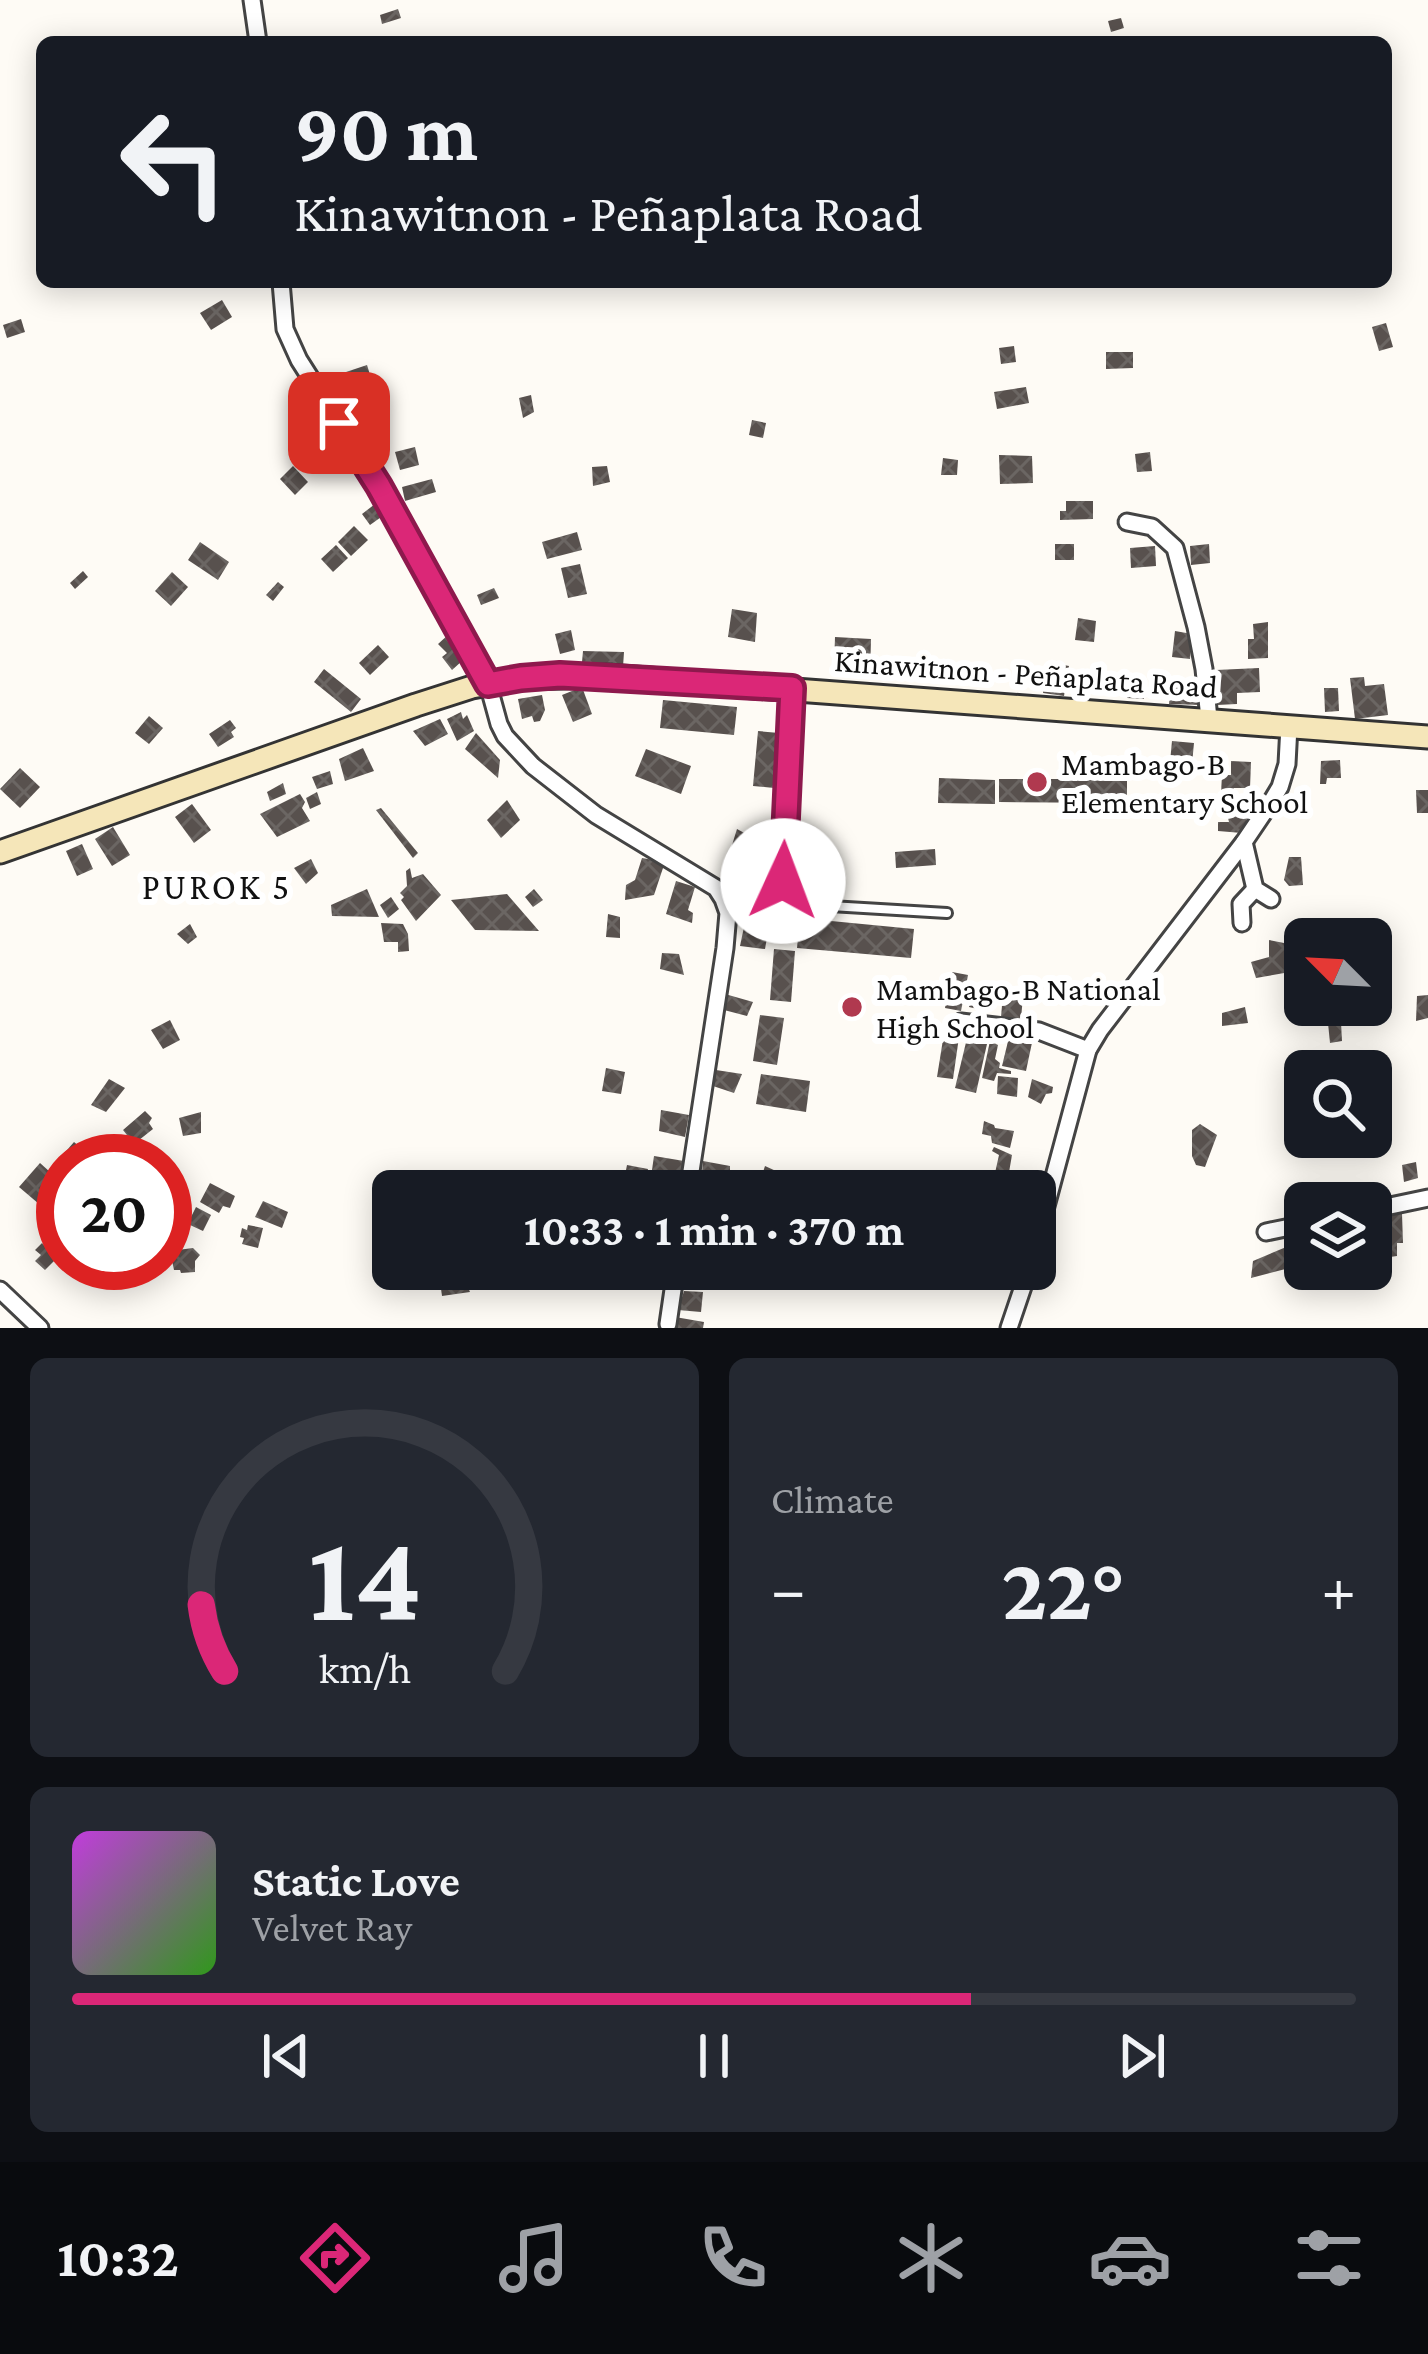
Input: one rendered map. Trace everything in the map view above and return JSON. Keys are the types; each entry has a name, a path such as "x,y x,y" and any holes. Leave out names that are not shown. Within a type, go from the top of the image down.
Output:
{"street":[{"path":"252,0 257,36"},
{"path":"282,288 285,329 299,360 379,486 488,684 505,736 533,766 632,839 702,878 723,899 728,913 725,947 691,1170"},
{"path":"1127,522 1152,527 1175,548 1196,627 1209,719"},
{"name":"Kinawitnon - Peñaplata Road","path":"0,852 416,705 521,678 560,675 792,688 1428,737"},
{"path":"1056,1170 1088,1050 1280,787 1289,726"},
{"path":"1244,842 1255,889 1271,899"},
{"path":"1242,923 1241,904 1255,889"},
{"path":"962,1022 1039,1031 1088,1050"},
{"path":"1392,1206 1428,1198"},
{"path":"1283,1248 1273,1231 1284,1229"},
{"path":"668,1324 673,1290"},
{"path":"1009,1328 1022,1290"},
{"path":"2,1294 40,1328"}],"lane":[{"path":"792,688 786,897 797,904 947,913"}],"building":[{"path":"398,9 401,18 382,24 380,15"},
{"path":"1121,18 1124,28 1111,32 1108,21"},
{"path":"222,300 232,317 211,330 200,313"},
{"path":"21,319 25,332 7,338 3,325"},
{"path":"1386,323 1393,347 1379,351 1372,327"},
{"path":"1014,346 1016,362 1001,364 999,348"},
{"path":"1106,352 1133,352 1133,368 1106,369"},
{"path":"367,365 371,378 344,386 340,374"},
{"path":"1026,387 1029,403 997,409 994,392"},
{"path":"531,395 534,412 523,418 519,398"},
{"path":"752,420 766,423 763,438 749,435"},
{"path":"333,430 343,441 322,453 315,445"},
{"path":"415,447 419,465 400,470 395,452"},
{"path":"1150,452 1152,471 1137,472 1135,454"},
{"path":"999,455 1032,456 1033,483 1000,484"},
{"path":"943,458 958,460 957,475 941,475"},
{"path":"293,466 308,482 295,495 280,479"},
{"path":"607,466 610,482 593,486 592,467"},
{"path":"432,479 436,492 405,501 402,487"},
{"path":"1066,501 1093,501 1093,519 1060,520"},
{"path":"375,504 384,515 370,525 362,514"},
{"path":"354,526 368,540 351,556 338,542"},
{"path":"577,532 582,550 547,559 542,542"},
{"path":"200,542 229,562 218,580 188,560"},
{"path":"1055,544 1074,544 1074,560 1055,560"},
{"path":"1209,544 1210,563 1191,565 1190,546"},
{"path":"336,545 348,558 333,572 321,559"},
{"path":"1155,546 1156,566 1131,568 1130,548"},
{"path":"580,564 587,594 568,598 561,568"},
{"path":"83,571 88,577 75,589 70,583"},
{"path":"172,572 188,587 171,606 155,591"},
{"path":"278,582 284,587 273,601 266,595"},
{"path":"494,588 499,598 481,605 477,595"},
{"path":"732,609 757,613 755,642 728,637"},
{"path":"1078,618 1096,621 1094,642 1075,640"},
{"path":"1268,622 1268,658 1248,659 1253,624"},
{"path":"571,630 575,650 560,654 555,634"},
{"path":"1175,631 1192,634 1190,659 1172,657"},
{"path":"449,634 471,653 452,670 442,657 447,653 438,644"},
{"path":"835,637 871,639 870,676 854,675 854,667 834,666"},
{"path":"378,645 389,657 370,675 359,663"},
{"path":"583,651 624,652 623,667 589,666 590,662 582,662"},
{"path":"1048,662 1069,666 1064,696 1043,693"},
{"path":"1259,668 1260,692 1237,693 1237,704 1217,705 1216,670"},
{"path":"324,669 361,699 351,712 314,682"},
{"path":"1088,669 1105,670 1102,691 1086,689"},
{"path":"1364,677 1365,686 1384,684 1388,715 1355,719 1350,678"},
{"path":"1127,679 1144,680 1144,699 1127,698"},
{"path":"1171,680 1202,682 1201,705 1169,704"},
{"path":"582,687 592,714 573,722 562,695"},
{"path":"1324,688 1338,688 1339,711 1325,712"},
{"path":"542,695 545,710 540,721 534,722 532,716 522,719 518,699"},
{"path":"663,700 737,707 734,735 660,728"},
{"path":"461,712 474,731 457,741 447,719"},
{"path":"149,716 163,728 149,744 135,733"},
{"path":"440,719 448,734 425,746 413,731"},
{"path":"230,720 236,728 231,732 234,737 218,747 209,734"},
{"path":"758,731 779,733 774,788 753,786"},
{"path":"476,733 500,760 498,778 465,749"},
{"path":"1172,741 1194,743 1192,764 1170,762"},
{"path":"363,748 374,771 345,781 339,759"},
{"path":"646,749 691,766 681,794 635,776"},
{"path":"1340,760 1341,778 1327,778 1326,784 1320,784 1321,761"},
{"path":"1231,761 1251,762 1250,788 1221,793 1222,775 1231,775"},
{"path":"20,768 40,787 20,808 0,789"},
{"path":"330,771 333,784 317,789 312,777"},
{"path":"939,778 995,780 995,804 938,803"},
{"path":"999,779 1127,779 1127,803 999,802"},
{"path":"283,783 286,794 270,801 267,792"},
{"path":"1416,790 1428,790 1428,813 1417,813"},
{"path":"317,792 321,804 310,809 306,798"},
{"path":"300,794 310,821 277,837 260,814"},
{"path":"507,800 520,820 501,838 487,820"},
{"path":"192,804 211,830 194,843 175,817"},
{"path":"381,808 418,853 413,858 376,810"},
{"path":"1226,810 1249,813 1242,833 1218,831 1218,822 1229,822"},
{"path":"113,827 130,855 112,866 95,839"},
{"path":"737,829 783,854 776,883 724,871"},
{"path":"82,844 93,869 77,876 66,851"},
{"path":"935,849 936,865 896,868 895,852"},
{"path":"1289,857 1301,857 1303,885 1289,886 1284,880"},
{"path":"642,858 665,862 654,895 625,900 626,885 635,880"},
{"path":"311,859 318,873 306,884 294,868"},
{"path":"410,868 412,878 423,874 441,895 416,921 400,893 407,886"},
{"path":"676,881 695,887 688,910 693,913 692,923 666,914"},
{"path":"367,889 379,917 332,916 331,905"},
{"path":"534,889 543,900 533,907 525,897"},
{"path":"507,894 539,931 475,930 451,900"},
{"path":"391,897 399,909 388,918 380,905"},
{"path":"608,914 620,917 620,938 606,937"},
{"path":"800,918 914,929 911,958 797,948"},
{"path":"381,923 403,924 409,951 398,952 398,942 384,942"},
{"path":"190,924 197,937 188,944 177,934"},
{"path":"744,927 768,932 765,949 740,946"},
{"path":"1269,940 1284,943 1284,973 1256,978 1251,962 1269,957"},
{"path":"774,949 795,951 791,1002 770,1000"},
{"path":"662,953 679,954 684,975 660,969"},
{"path":"952,972 968,975 961,1011 945,1008"},
{"path":"725,994 753,1002 747,1016 724,1010"},
{"path":"1003,994 1023,996 1021,1019 1001,1017"},
{"path":"1428,995 1428,1018 1416,1021 1417,996"},
{"path":"971,997 985,1000 982,1010 969,1007"},
{"path":"1245,1007 1248,1023 1222,1026 1222,1013"},
{"path":"760,1015 784,1018 777,1065 753,1061"},
{"path":"170,1020 180,1040 163,1049 151,1030"},
{"path":"1328,1026 1341,1026 1342,1041 1330,1043"},
{"path":"945,1027 960,1030 953,1079 937,1077"},
{"path":"969,1030 989,1035 976,1093 955,1088"},
{"path":"1010,1033 1033,1038 1026,1071 1002,1066"},
{"path":"990,1041 998,1045 995,1059 999,1068 1011,1071 997,1073 994,1081 982,1078"},
{"path":"606,1068 625,1072 621,1094 602,1091"},
{"path":"716,1070 742,1074 734,1093 713,1086"},
{"path":"761,1074 810,1081 806,1112 756,1104"},
{"path":"998,1076 1018,1078 1017,1097 997,1094"},
{"path":"109,1079 125,1088 106,1112 91,1105"},
{"path":"1032,1079 1053,1087 1041,1104 1028,1097"},
{"path":"661,1110 689,1115 685,1137 659,1131"},
{"path":"145,1111 152,1118 153,1129 147,1134 123,1130"},
{"path":"201,1112 201,1133 183,1134 179,1118"},
{"path":"984,1121 1014,1131 1010,1148 982,1134"},
{"path":"1200,1124 1217,1135 1205,1167 1196,1165 1192,1156 1192,1130"},
{"path":"994,1147 1012,1155 1009,1170 996,1170 999,1155 992,1151"},
{"path":"654,1156 690,1162 688,1170 652,1170"},
{"path":"703,1161 730,1166 730,1170 702,1170"},
{"path":"1416,1162 1418,1178 1404,1182 1402,1165"},
{"path":"36,1168 36,1201 19,1187"},
{"path":"210,1183 235,1196 230,1208 223,1206 219,1213 200,1202"},
{"path":"263,1201 288,1212 282,1228 255,1217"},
{"path":"196,1207 211,1215 203,1231 192,1226"},
{"path":"1392,1214 1402,1214 1403,1243 1397,1243 1397,1256 1392,1257"},
{"path":"248,1225 263,1228 258,1248 242,1244 242,1228 247,1230"},
{"path":"192,1248 200,1255 192,1272"},
{"path":"1284,1248 1284,1269 1251,1278 1253,1261"},
{"path":"441,1290 470,1292 442,1296"},
{"path":"684,1291 703,1292 701,1312 678,1310"},
{"path":"675,1317 704,1322 703,1328 674,1328"}],"place":[{"name":"Mambago-B Elementary School","path":"1037,782"},
{"name":"Mambago-B National High School","path":"852,1007"}],"district":[{"name":"PUROK 5","path":"217,887"}],"route":[{"path":"339,423 488,684 560,675 792,688 783,881"}]}
